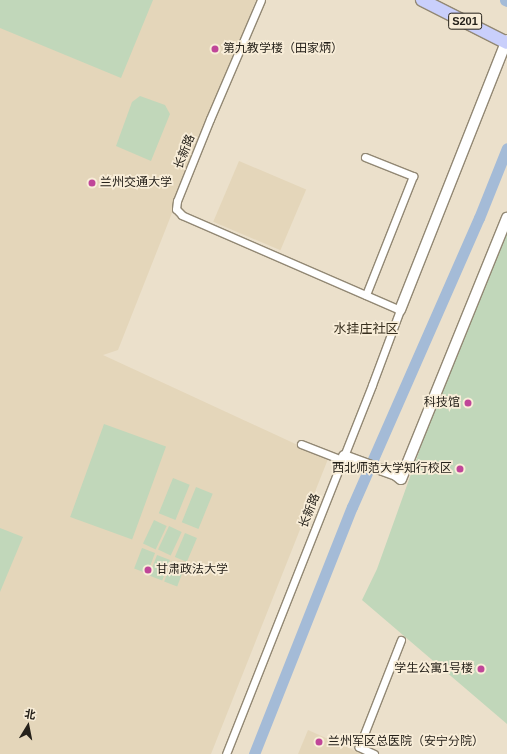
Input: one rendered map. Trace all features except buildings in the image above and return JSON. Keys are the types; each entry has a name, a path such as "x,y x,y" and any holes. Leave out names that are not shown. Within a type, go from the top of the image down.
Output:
{"main road":[{"name":"S201","path":"422,0 507,40"},
{"name":"S201","path":"440,0 507,40"}],"street":[{"name":"长新路","path":"226,754 400,310 182,215 176,209 177,201 210,119 261,0"},
{"path":"400,310 507,40"},
{"path":"365,157 413,176 366,295"},
{"path":"301,444 384,470 401,479 507,218"},
{"path":"374,754 359,747 401,640"}],"shaded area":[{"path":"0,0 256,0 118,350 103,355 328,459 211,754 0,754"},
{"path":"239,161 306,190 280,250 213,222"},
{"name":"兰州军区总医院（安宁分院）","path":"308,730 362,754 298,754"}],"green space":[{"path":"0,0 153,0 121,78 0,28"},
{"path":"140,96 165,105 170,114 151,161 116,146 132,102"},
{"name":"西北师范大学知行校区","path":"507,227 507,724 362,600 377,569 449,368"},
{"path":"104,424 166,447 132,540 70,517"},
{"path":"173,478 190,485 175,520 159,513"},
{"path":"196,487 213,494 198,529 182,522"},
{"path":"154,520 167,526 156,549 143,544"},
{"path":"169,526 182,532 171,555 158,550"},
{"path":"0,528 23,537 0,592"},
{"path":"185,533 197,538 187,562 175,557"},
{"path":"142,548 155,553 147,574 134,569"},
{"path":"157,555 170,560 162,581 149,576"},
{"path":"172,561 185,566 177,587 164,582"}],"waterway":[{"path":"254,754 352,507 479,218 507,148"}],"place":[{"name":"第九教学楼（田家炳）","path":"215,49"},
{"name":"兰州交通大学","path":"92,183"},
{"name":"科技馆","path":"468,403"},
{"name":"西北师范大学知行校区","path":"460,469"},
{"name":"甘肃政法大学","path":"148,570"},
{"name":"学生公寓1号楼","path":"481,669"},
{"name":"兰州军区总医院（安宁分院）","path":"319,742"}],"district":[{"name":"水挂庄社区","path":"366,329"}]}
